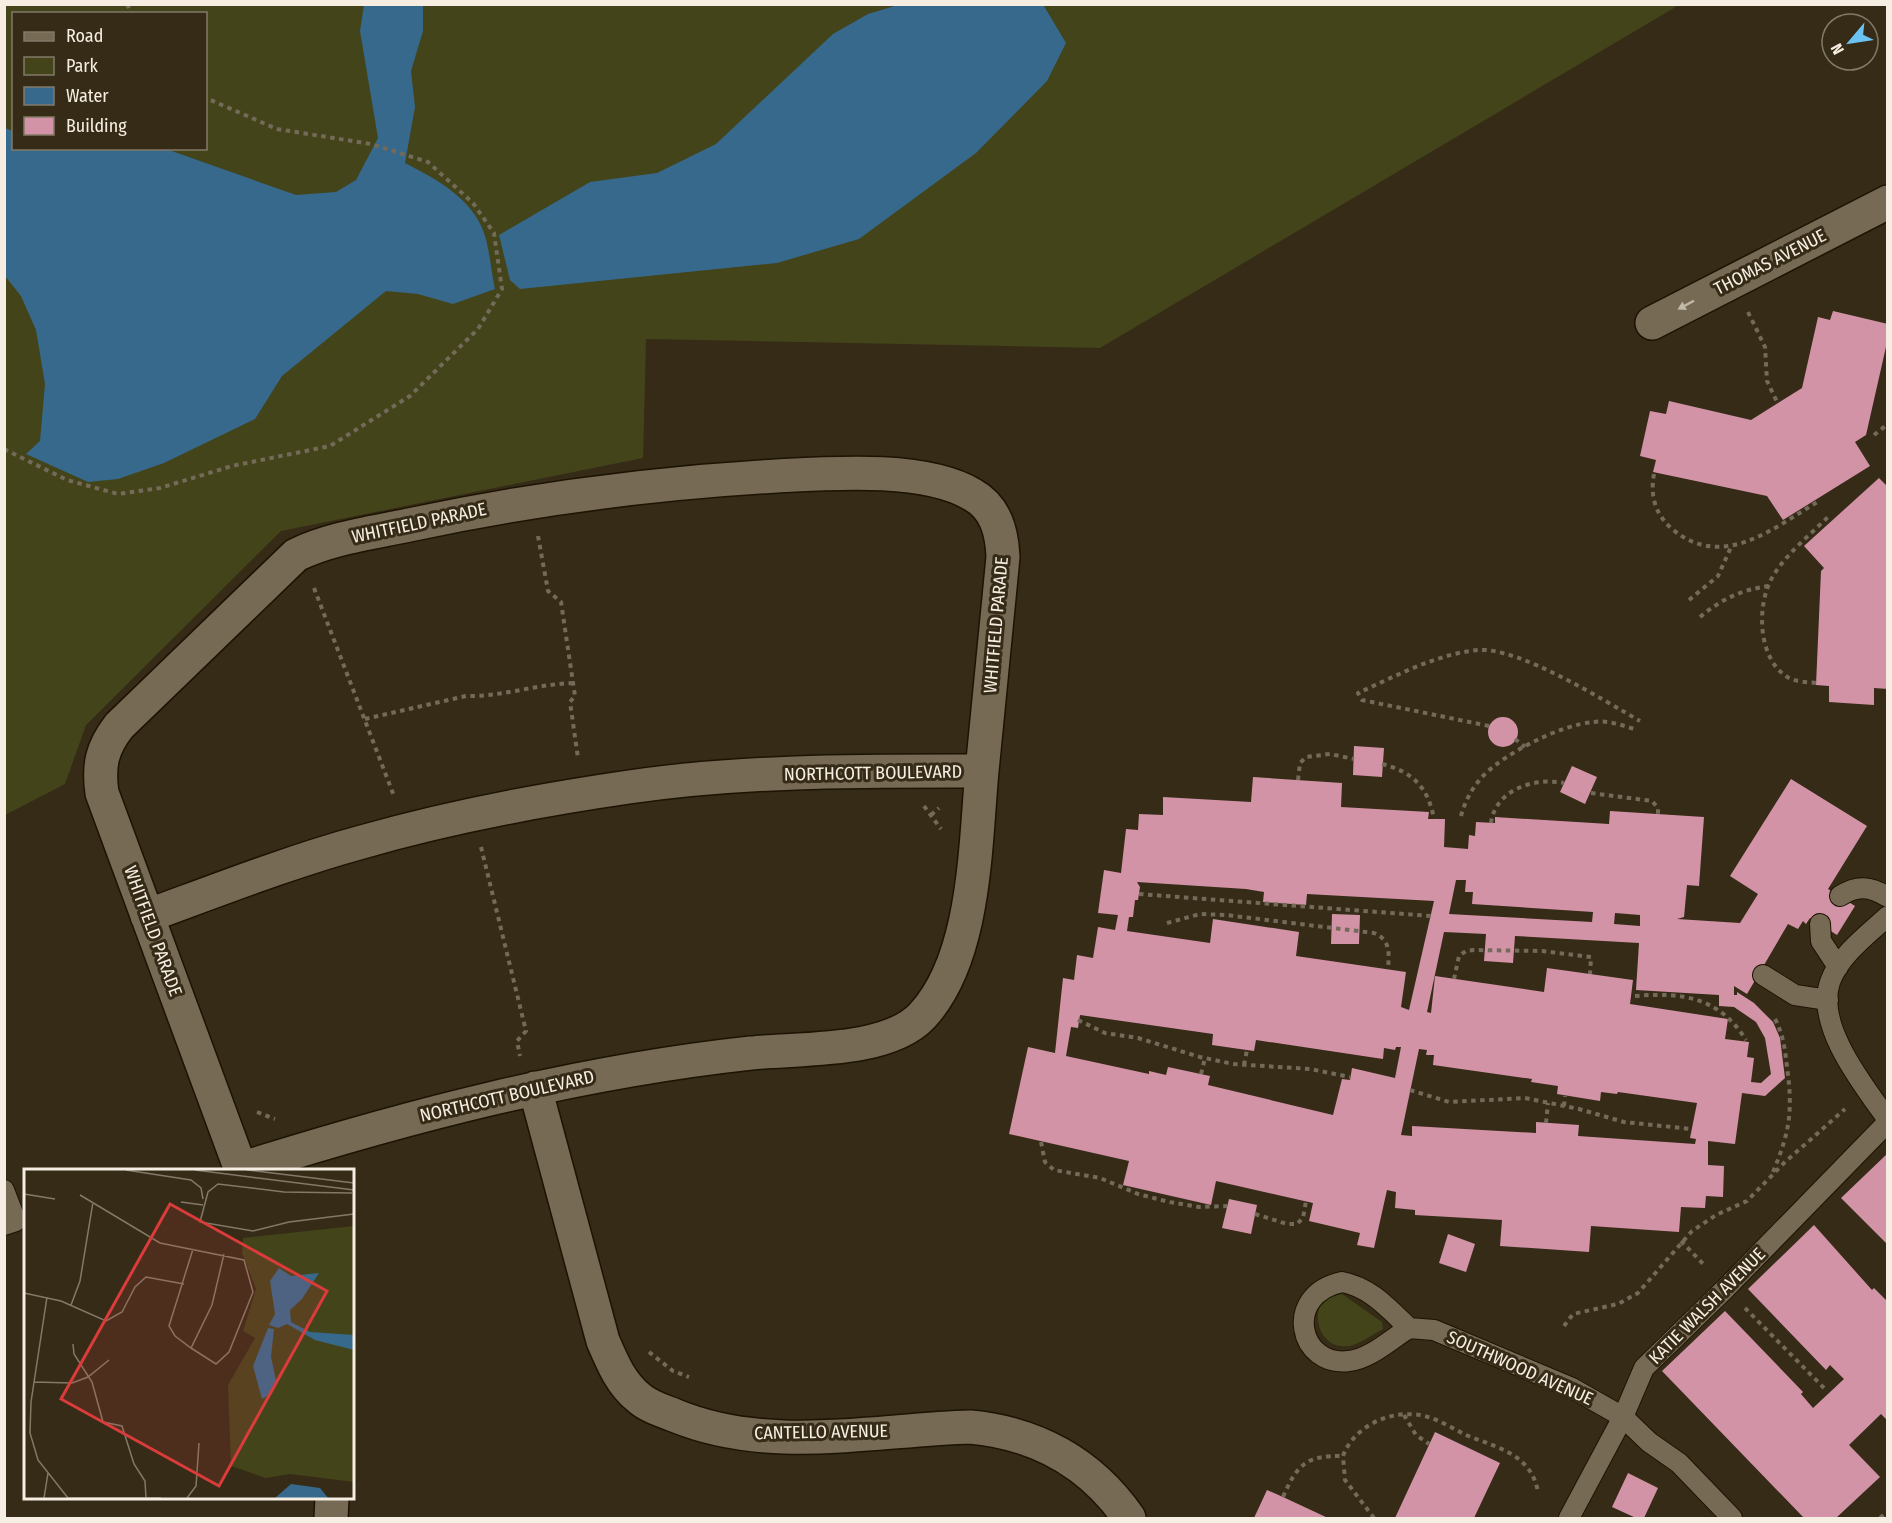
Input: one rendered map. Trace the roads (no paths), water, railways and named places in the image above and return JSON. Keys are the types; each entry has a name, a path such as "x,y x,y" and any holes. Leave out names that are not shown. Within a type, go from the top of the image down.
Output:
{"street":[{"name":"THOMAS AVENUE","path":"1652,323 1887,202"},
{"name":"WHITFIELD PARADE","path":"241,1169 102,794 99,773 101,756 119,726 296,555 329,542 535,500 695,481 858,473 923,479 955,486 973,495 987,506 996,519 1002,536 1004,556 982,771"},
{"name":"NORTHCOTT BOULEVARD","path":"147,915 326,853 474,814 574,795 690,780 845,771 982,771 968,902 960,941 948,974 935,998 922,1016 907,1027 871,1041 686,1061 535,1088 397,1121 244,1169"},
{"name":"CANTELLO AVENUE","path":"535,1088 603,1341 618,1374 640,1400 684,1420 759,1436 810,1436 961,1428 996,1430 1046,1446 1085,1469 1114,1498 1129,1518"},
{"path":"331,1518 332,1499"}],"lane":[{"path":"1840,896 1864,887 1871,888 1887,897"},
{"name":"KATIE WALSH AVENUE","path":"1569,1518 1623,1417 1644,1368 1726,1288 1887,1121 1845,1056 1836,1036 1828,1000 1830,982 1838,967 1887,916"},
{"path":"1820,924 1821,941 1838,967"},
{"path":"1763,975 1795,995 1828,1000"},
{"path":"4,1190 16,1221 4,1225"},
{"path":"1342,1282 1368,1291 1409,1328 1361,1358 1337,1361 1325,1358 1311,1346 1304,1328 1304,1316 1308,1303 1317,1293 1329,1285 1342,1282"},
{"name":"SOUTHWOOD AVENUE","path":"1409,1328 1434,1330 1572,1388 1623,1417 1649,1442 1679,1463 1732,1518"}],"water":[{"path":"364,5 423,5 423,31 411,71 415,107 405,163 452,191 471,210 484,233 495,289 453,304 418,294 386,291 282,376 255,419 164,463 118,479 88,482 26,454 40,441 45,384 36,330 21,296 5,276 5,128 12,131 12,150 169,150 296,195 336,192 356,180 378,138 360,31"},
{"path":"898,5 1044,6 1066,43 1047,81 976,153 859,239 777,263 520,289 510,280 499,235 590,182 657,173 716,144 833,34 868,14"}]}
